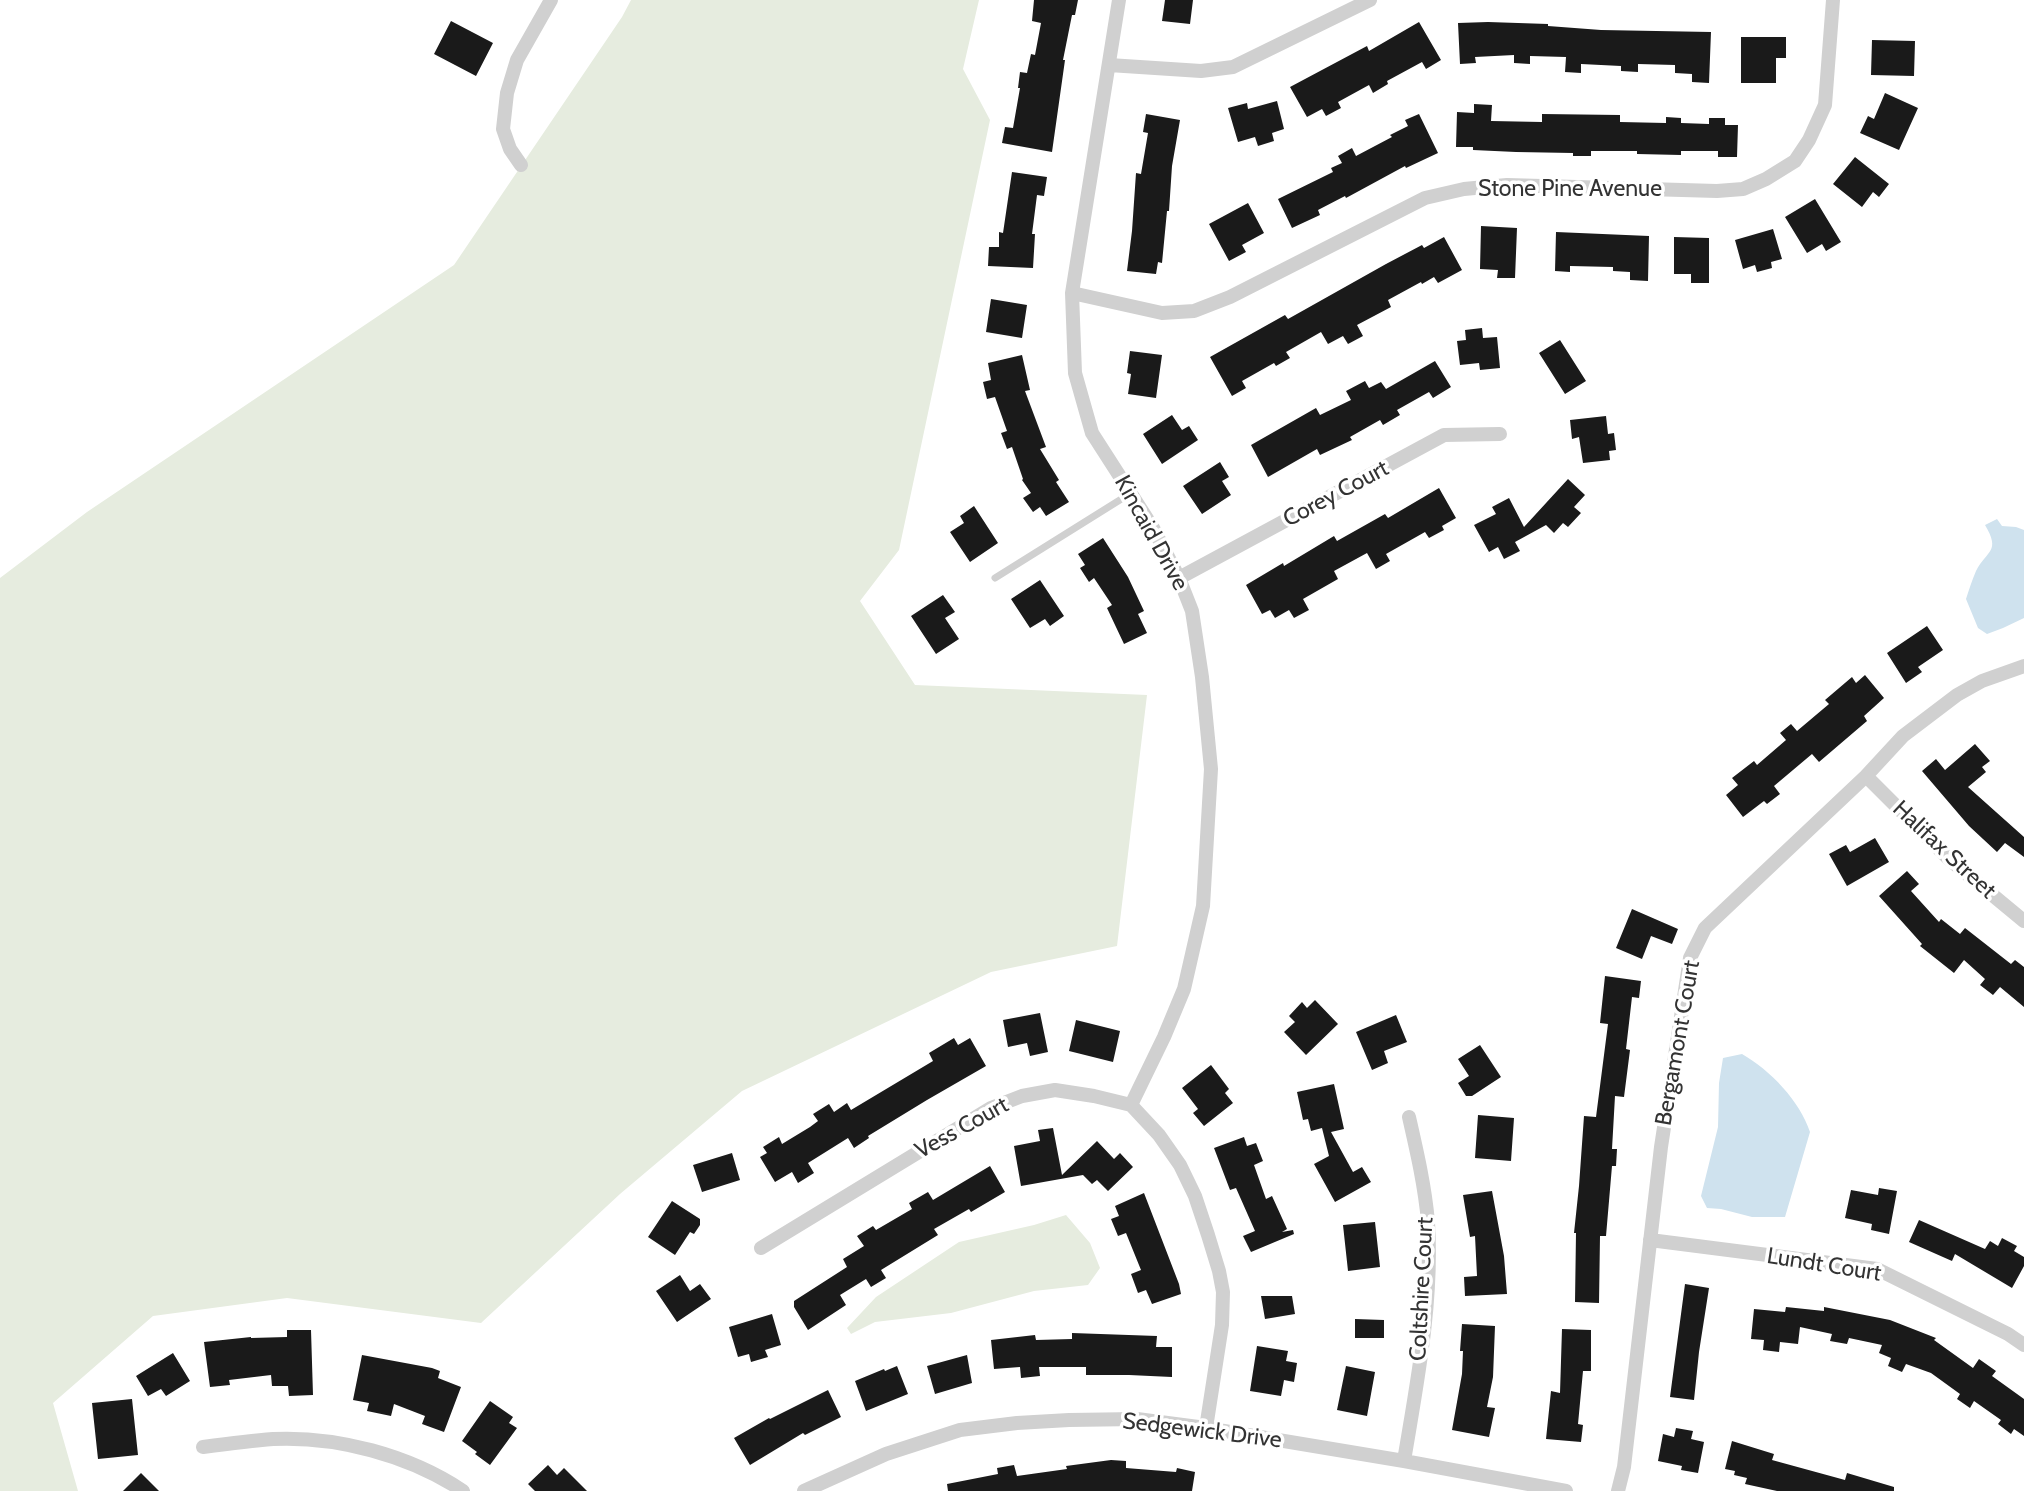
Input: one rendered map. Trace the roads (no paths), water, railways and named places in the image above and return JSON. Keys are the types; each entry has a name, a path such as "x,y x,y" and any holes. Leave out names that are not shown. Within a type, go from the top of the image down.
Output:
{"street":[{"path":"521,165 510,149 503,129 507,93 517,60 551,0"},
{"name":"Kincaid Drive","path":"1119,0 1072,293 1075,373 1092,433 1153,528 1179,578 1192,611 1202,677 1210,769 1203,906 1184,989 1131,1105"},
{"path":"1110,65 1201,71 1233,67 1370,0"},
{"name":"Stone Pine Avenue","path":"1072,293 1162,313 1194,310 1230,297 1424,198 1464,189 1507,185 1717,191 1743,189 1795,161 1815,129 1825,106 1833,0"},
{"name":"Corey Court","path":"1179,578 1444,436 1500,434"},
{"name":"Bergamont Court","path":"1618,1491 1625,1459 1661,1147 1690,958 1705,928 1866,776 1903,736 1957,695 1982,681 2024,666"},
{"name":"Halifax Street","path":"1866,776 1950,859 2024,921"},
{"name":"Vess Court","path":"761,1248 991,1108 1022,1096 1055,1090 1131,1105"},
{"path":"1131,1105 1159,1135 1180,1165 1195,1196 1219,1271 1224,1307 1206,1428"},
{"name":"Coltshire Court","path":"1404,1461 1425,1332 1429,1261 1424,1189 1409,1117"},
{"name":"Lundt Court","path":"1650,1241 1877,1269 2008,1334 2024,1345"},
{"name":"Sedgewick Drive","path":"804,1491 886,1454 960,1430 1017,1423 1136,1419 1404,1461 1566,1491"},
{"path":"203,1447 274,1439 323,1441 402,1460 450,1482 463,1491"}],"lane":[{"path":"995,578 1130,493"}],"water":[{"path":"1997,519 2002,526 2024,530 2024,618 1987,634 1978,628 1966,599 1976,571 1991,550 1992,541 1985,525"},
{"path":"1742,1054 1783,1087 1799,1109 1810,1132 1785,1217 1752,1217 1707,1208 1701,1196 1718,1127 1719,1083 1723,1058"}]}
